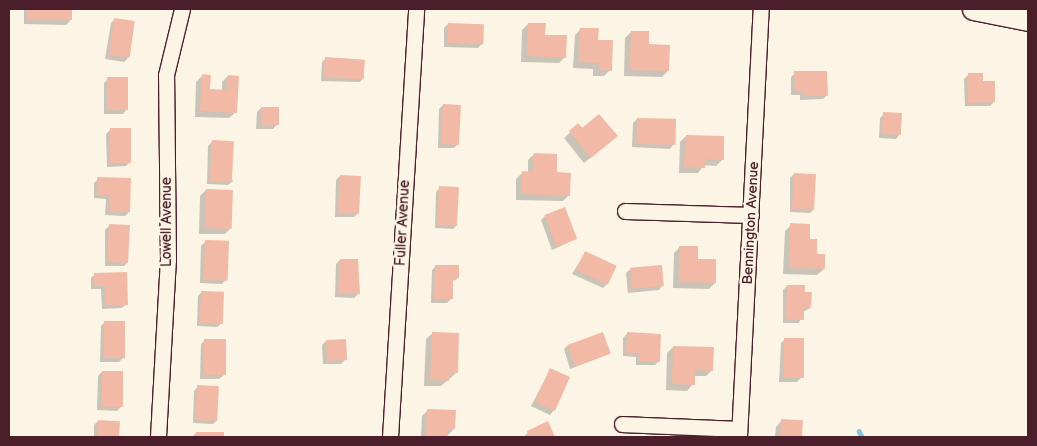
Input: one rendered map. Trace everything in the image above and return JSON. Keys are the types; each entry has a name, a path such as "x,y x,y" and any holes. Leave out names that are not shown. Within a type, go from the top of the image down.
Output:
{"main road":[{"path":"973,9 1028,20"}],"street":[{"name":"Lowell Avenue","path":"158,437 168,260 166,75 182,9"},
{"name":"Fuller Avenue","path":"390,437 416,9"},
{"name":"Bennington Avenue","path":"739,433 752,215 761,9"},
{"path":"625,211 752,215"},
{"path":"622,424 739,433"}],"building":[{"path":"27,9 72,9 72,20 27,20"},
{"path":"114,18 135,21 130,58 109,55"},
{"path":"448,23 484,24 483,44 447,43"},
{"path":"528,23 546,23 545,35 567,35 566,58 527,56"},
{"path":"580,28 599,28 598,40 613,40 612,71 599,70 599,63 579,62"},
{"path":"631,31 649,31 649,44 670,45 669,71 630,70"},
{"path":"325,57 365,60 364,80 324,77"},
{"path":"794,71 827,71 828,96 804,96 803,91 795,91"},
{"path":"968,73 983,73 983,81 995,81 995,102 968,103"},
{"path":"202,74 211,75 210,89 227,90 228,75 239,76 237,113 200,111"},
{"path":"107,77 128,77 128,110 107,110"},
{"path":"443,104 461,105 459,145 441,144"},
{"path":"261,107 279,107 279,125 261,125"},
{"path":"883,112 902,113 901,135 882,134"},
{"path":"599,114 618,136 591,158 569,131 578,123 582,128"},
{"path":"637,118 676,119 676,145 637,144"},
{"path":"110,128 131,128 131,163 110,163"},
{"path":"686,135 724,136 724,160 706,159 705,168 684,167"},
{"path":"212,140 234,141 232,182 210,181"},
{"path":"534,153 557,154 557,172 571,173 570,196 521,194 522,171 533,172"},
{"path":"794,173 816,174 814,210 792,209"},
{"path":"340,175 361,176 359,214 338,213"},
{"path":"97,177 131,178 130,212 109,212 109,195 97,195"},
{"path":"439,186 459,187 457,226 437,225"},
{"path":"206,189 233,190 232,229 205,228"},
{"path":"565,207 577,239 557,247 544,215"},
{"path":"790,223 810,224 810,239 817,239 817,254 825,254 825,269 789,268"},
{"path":"109,224 130,225 128,263 107,262"},
{"path":"205,240 229,241 228,281 204,280"},
{"path":"679,246 698,246 698,259 716,259 716,283 679,282"},
{"path":"585,251 617,266 608,285 576,270"},
{"path":"340,259 358,259 360,294 338,293"},
{"path":"435,265 459,265 459,278 453,278 453,299 434,299"},
{"path":"662,265 664,286 632,289 630,268"},
{"path":"127,272 128,305 105,305 105,286 94,286 94,273"},
{"path":"787,285 805,285 805,292 812,292 811,308 804,308 804,320 786,319"},
{"path":"201,291 224,292 223,324 200,323"},
{"path":"104,321 125,321 125,358 104,358"},
{"path":"432,332 459,333 458,373 449,373 449,381 430,380"},
{"path":"603,332 611,354 575,367 567,345"},
{"path":"627,332 661,334 660,362 639,361 640,353 626,353"},
{"path":"784,338 804,338 804,378 784,378"},
{"path":"204,339 226,339 226,375 204,375"},
{"path":"346,339 347,360 327,361 326,340"},
{"path":"673,346 714,347 713,371 695,370 695,385 672,384"},
{"path":"550,368 570,377 555,411 535,402"},
{"path":"102,371 123,371 123,407 102,407"},
{"path":"197,385 219,386 217,421 195,420"},
{"path":"427,409 456,410 455,429 448,429 447,437 426,437"},
{"path":"781,419 803,420 802,437 780,437"},
{"path":"98,420 120,421 119,437 97,437"},
{"path":"548,421 555,437 530,437 527,431"},
{"path":"196,432 224,432 224,437 196,437"}],"waterway":[{"path":"859,431 862,437"}]}
